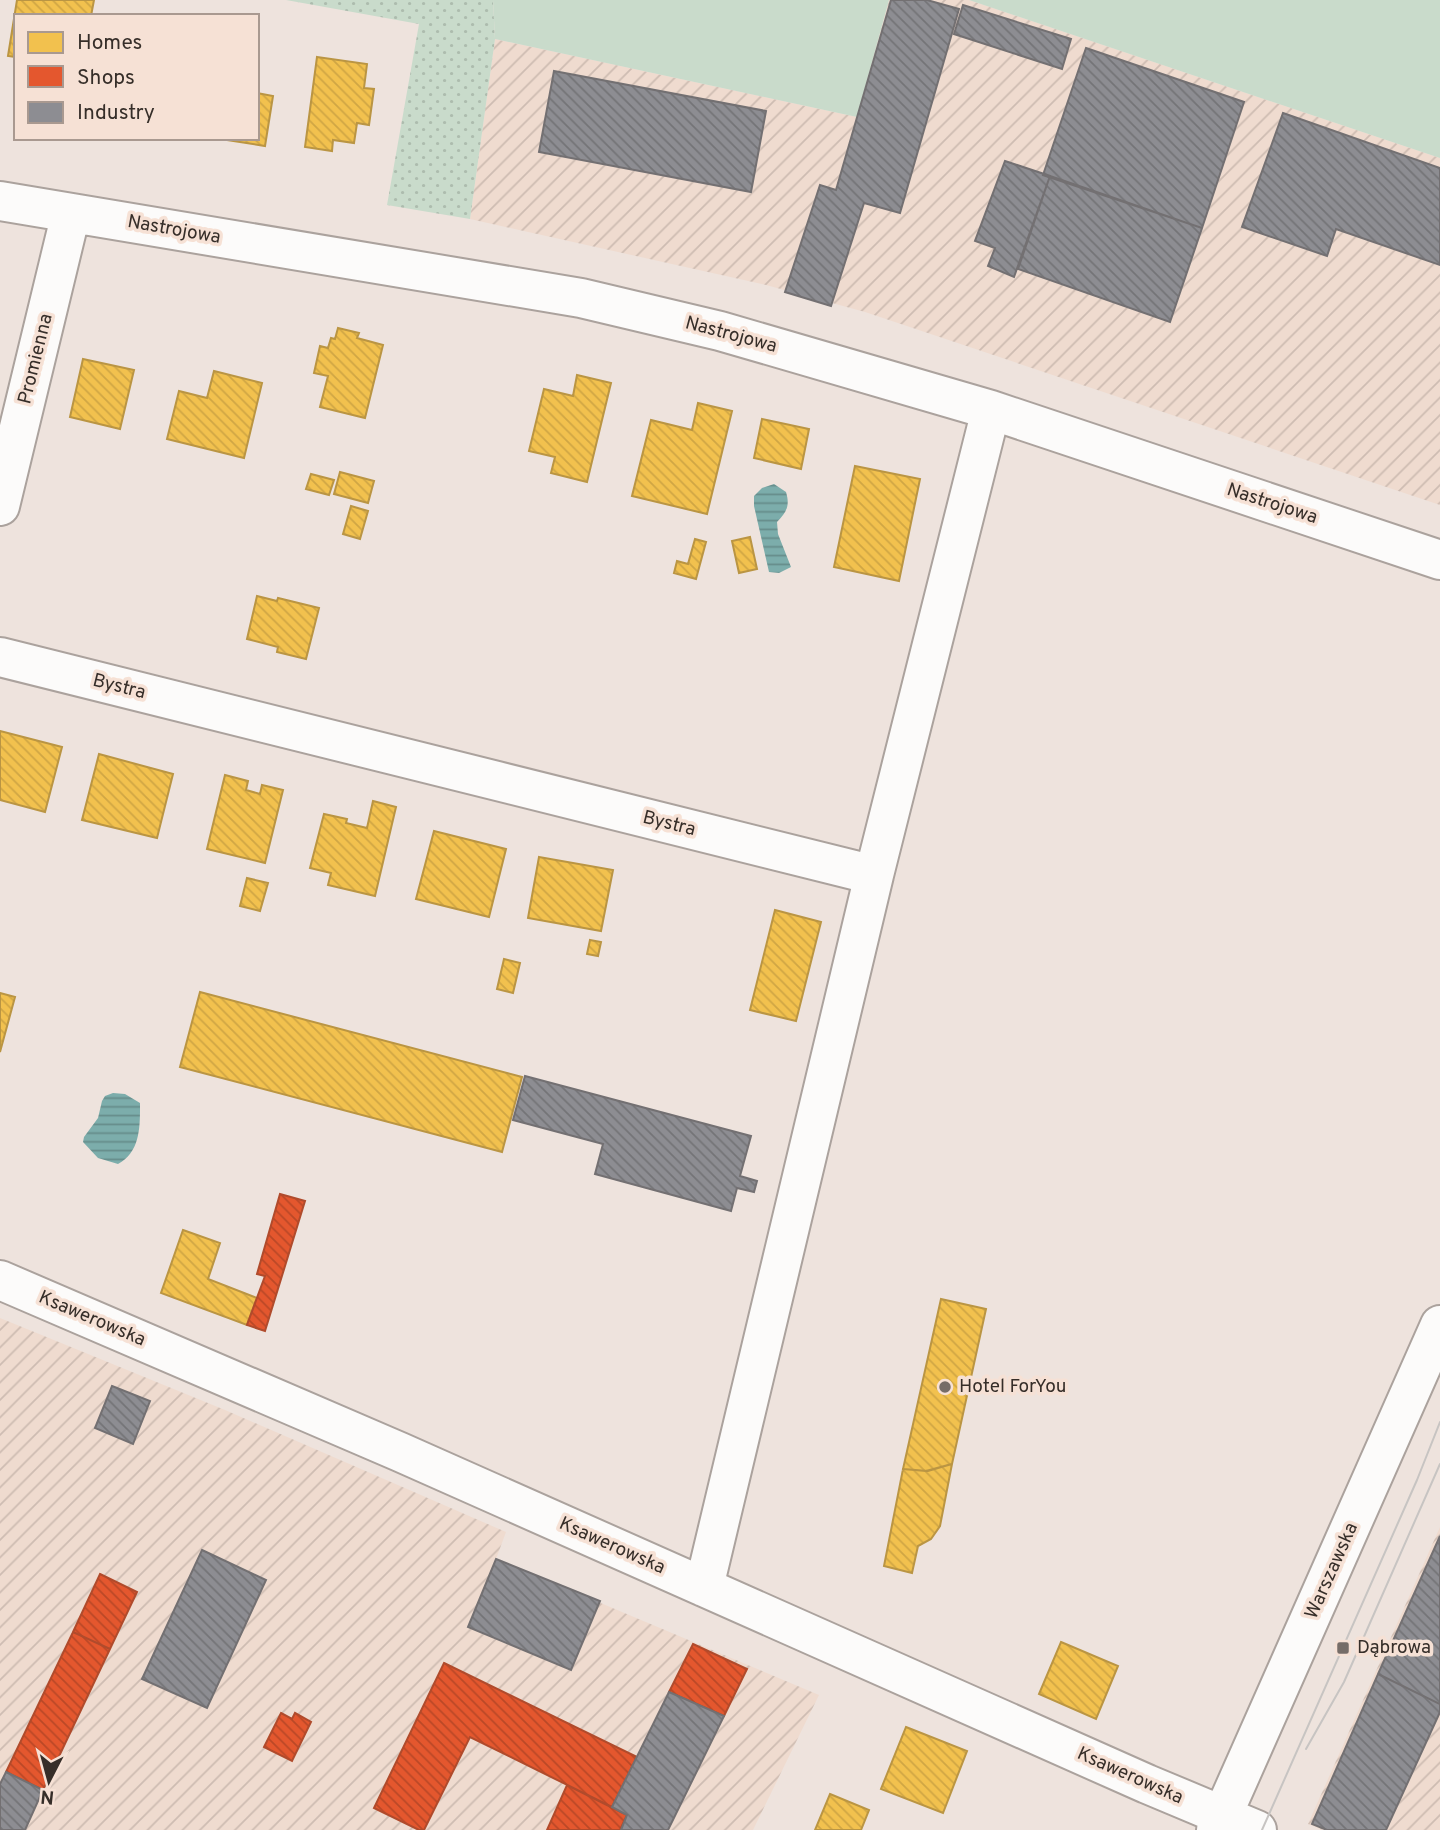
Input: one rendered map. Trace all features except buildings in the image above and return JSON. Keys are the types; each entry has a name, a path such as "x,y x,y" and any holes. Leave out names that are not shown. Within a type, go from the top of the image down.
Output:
{"street":[{"name":"Nastrojowa","path":"0,201 581,298 720,331 991,410 1440,560"},
{"name":"Promienna","path":"0,506 71,213"},
{"path":"704,1587 874,875 991,410"},
{"name":"Bystra","path":"0,657 874,875"},
{"name":"Ksawerowska","path":"0,1280 400,1452 1147,1784 1232,1825"},
{"name":"Warszawska","path":"1232,1825 1440,1325"}],"shaded area":[{"path":"889,0 969,0 1440,158 1440,505 865,312 766,285 470,219 495,39 857,117"},
{"path":"0,1318 225,1410 506,1532 496,1559 819,1695 753,1830 0,1830"},
{"path":"1440,1527 1440,1830 1322,1830 1308,1824"}],"green space":[{"path":"286,0 493,0 495,39 470,219 387,205 419,24"},
{"path":"493,0 889,0 857,117 495,39"},
{"path":"969,0 1440,0 1440,158"}],"water":[{"path":"774,484 786,492 788,501 785,512 777,522 778,534 791,567 779,573 769,572 754,506 754,496 762,488"},
{"path":"113,1093 125,1094 140,1103 138,1137 126,1159 118,1164 98,1158 83,1142 98,1118 105,1096"}],"tram line":[{"path":"1262,1830 1417,1480 1440,1422"},
{"path":"1306,1749 1344,1682 1440,1464"}],"place":[{"name":"Hotel ForYou","path":"945,1387"},
{"name":"Dąbrowa","path":"1343,1648"}]}
